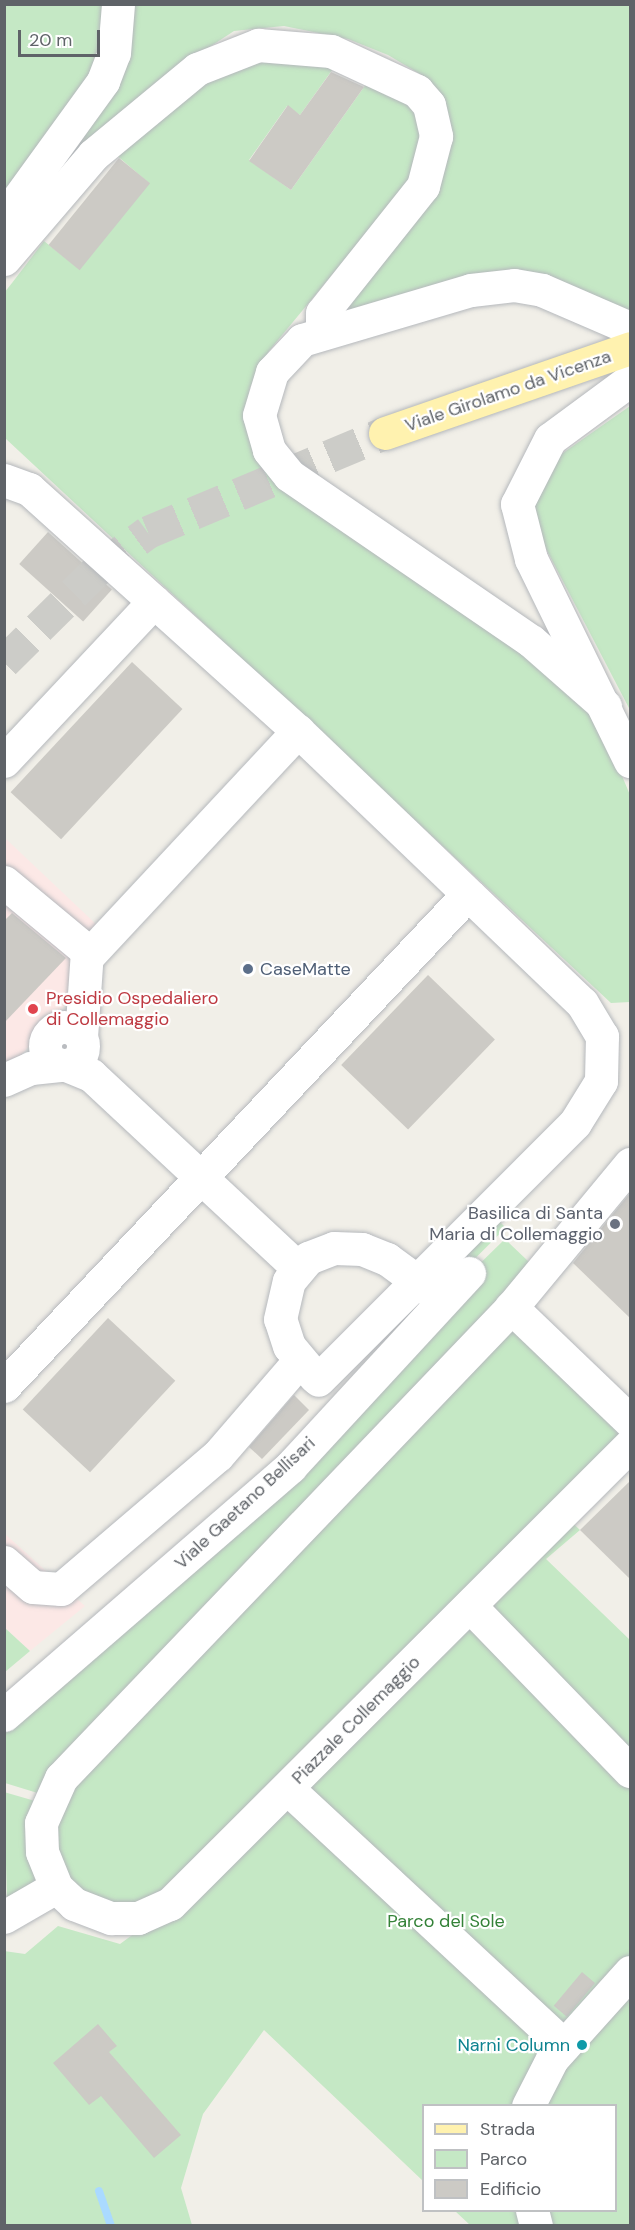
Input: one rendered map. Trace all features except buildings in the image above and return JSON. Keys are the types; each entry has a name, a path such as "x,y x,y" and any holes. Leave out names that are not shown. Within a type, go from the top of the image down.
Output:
{"main road":[{"name":"Viale Girolamo da Vicenza","path":"385,433 630,348"}],"street":[{"path":"4,219 103,81 114,53 118,4"},
{"path":"4,259 93,155 197,69 258,45 331,51 417,91 429,105 436,136 423,186 322,312 322,330"},
{"path":"615,708 551,656 467,596 298,482 268,450 259,415 267,382 294,346 322,330 471,290 514,285 555,294 630,328"},
{"path":"630,380 560,429 529,471 518,514 538,574 615,708 630,761"},
{"path":"4,480 29,489 298,731 591,1013 602,1036 603,1071 592,1101 563,1136 415,1279 308,1371 211,1461 61,1589 33,1587 4,1562"},
{"path":"467,596 495,607 519,606 533,592 538,574"},
{"path":"4,761 153,601"},
{"path":"298,731 88,956 79,1007 76,1058 298,1268"},
{"path":"4,882 84,947 88,956"},
{"path":"4,1386 468,894"},
{"path":"4,1080 31,1068 76,1058"},
{"name":"Piazzale Collemaggio","path":"630,1164 512,1307 61,1778 41,1824 42,1852 56,1887 74,1904 99,1915 125,1919 160,1911 287,1788 630,1445"},
{"path":"346,1406 308,1371 283,1333 279,1313 298,1268 320,1251 355,1248 382,1256 443,1301"},
{"name":"Viale Gaetano Bellisari","path":"4,1716 273,1482 469,1273"},
{"path":"512,1307 630,1421"},
{"path":"470,1606 630,1771"},
{"path":"287,1788 564,2045"},
{"path":"4,1917 56,1887"},
{"path":"529,2104 541,2076 564,2045 630,1972"}],"shaded area":[{"name":"Presidio Ospedaliero di Collemaggio","path":"5,838 117,944 5,1074"},
{"path":"5,1534 85,1606 30,1651 5,1628"}],"green space":[{"path":"5,5 630,5 630,317 572,289 338,311 410,218 441,96 425,77 388,55 348,39 284,26 234,31 182,65 5,243"},
{"path":"266,59 335,66 300,115 287,106 249,160 291,190 369,80 408,100 422,124 411,179 269,351 250,387 245,421 595,711 630,795 630,1002 611,1003 5,438 4,293 44,241 79,269 149,183 115,154 197,86"},
{"path":"630,406 630,710 543,543 534,506 560,455"},
{"path":"498,1220 506,1228 469,1265 461,1257"},
{"path":"505,1239 529,1262 508,1304 44,1795 5,1783 4,1728"},
{"path":"512,1315 630,1428 138,1913 62,1884 49,1809"},
{"name":"Parco del Sole","path":"565,1516 580,1530 546,1559 630,1640 630,2225 470,2225 456,2212 617,2212 617,2104 422,2104 422,2180 264,2030 203,2114 181,2188 192,2225 5,2225 4,1951 25,1954 58,1926 120,1944 135,1933"},
{"path":"5,1628 30,1651 5,1672"},
{"path":"4,1792 42,1803 45,1879 7,1900"}],"waterway":[{"path":"99,2191 111,2226"}],"tunnel":[{"path":"4,662 98,569 148,532 385,433"}],"place":[{"name":"CaseMatte","path":"248,969"},
{"name":"Presidio Ospedaliero di Collemaggio","path":"33,1009"},
{"name":"Basilica di Santa Maria di Collemaggio","path":"615,1224"},
{"name":"Narni Column","path":"582,2045"}]}
